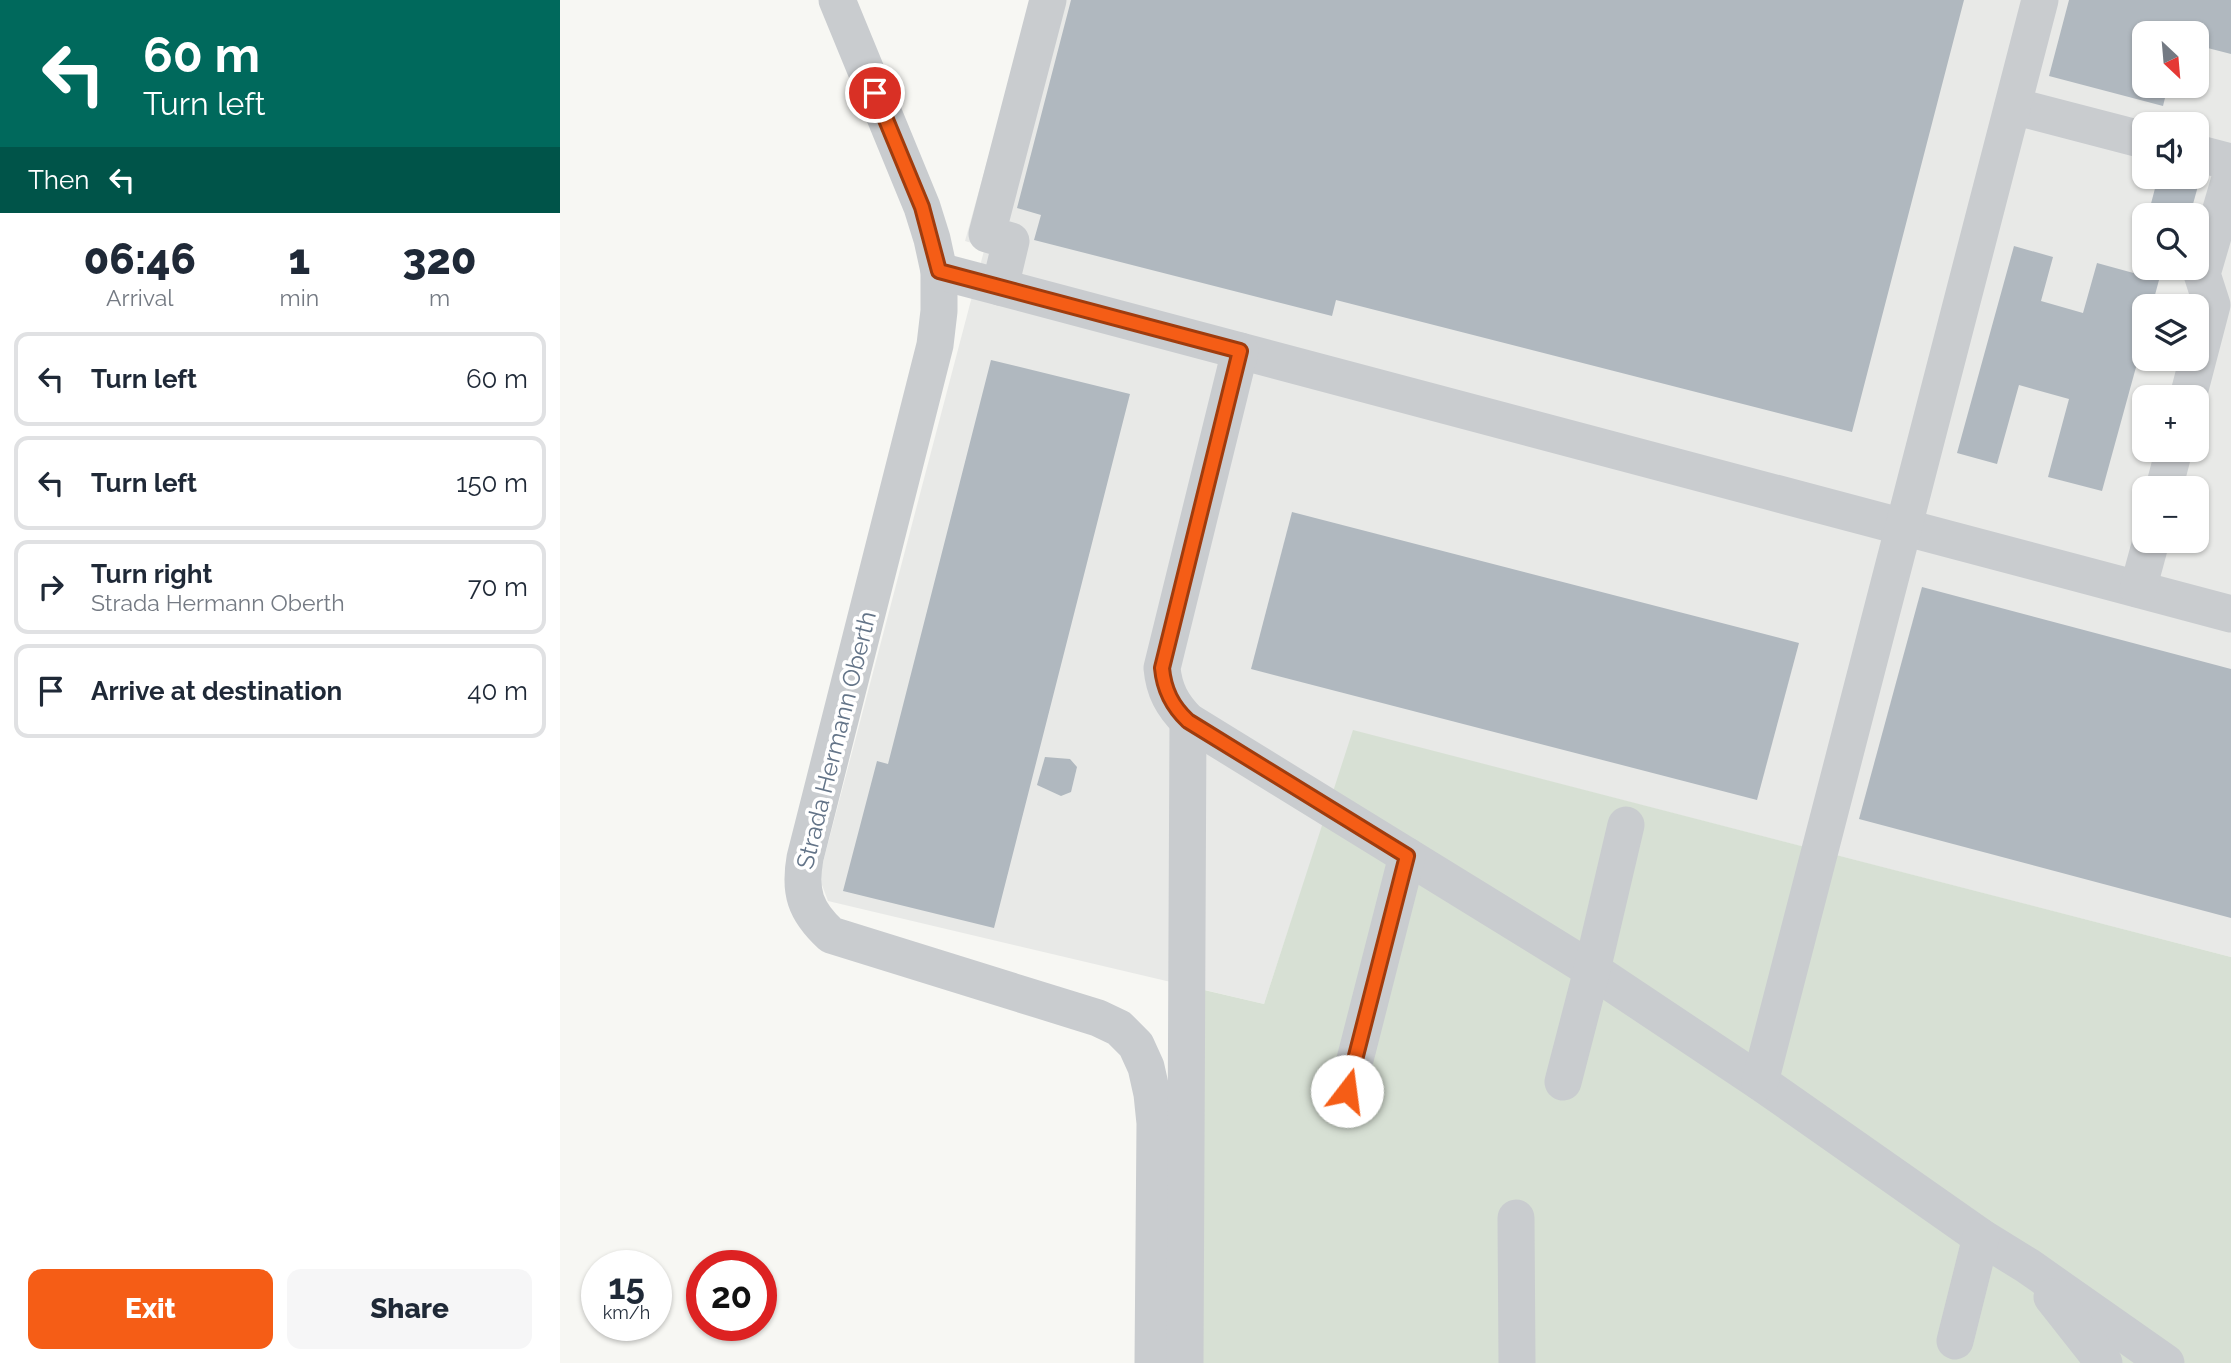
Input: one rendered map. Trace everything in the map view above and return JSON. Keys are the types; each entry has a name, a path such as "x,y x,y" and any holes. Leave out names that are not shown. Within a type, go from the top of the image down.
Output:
{"street":[{"name":"Strada Hermann Oberth","path":"837,0 922,207 939,271 939,311 935,345 805,858 802,878 805,901 816,921 831,935 1098,1018 1119,1028 1136,1045 1146,1067 1155,1124 1153,1363"},
{"path":"1760,1082 2040,0"},
{"path":"999,287 1011,241 987,234 1039,2"},
{"path":"2012,106 2132,137"},
{"path":"2209,156 2231,162"},
{"path":"2191,385 2212,305 2202,274 2231,175"},
{"path":"939,271 2231,614"},
{"path":"1240,351 1162,668 1168,695 1176,709 1188,721 1592,970 1760,1082 1980,1237 2028,1266 2166,1363"},
{"path":"2138,589 2148,553"},
{"path":"1185,1363 1188,721"},
{"path":"1563,1082 1626,825"},
{"path":"1347,1091 1407,856"},
{"path":"1517,1218 1517,1363"},
{"path":"1955,1341 1980,1237"},
{"path":"2028,1266 2104,1363"}],"shaded area":[{"path":"1032,0 2231,0 2231,957 1354,731 1264,1004 828,901 822,885 821,870 985,247 965,241"},
{"path":"1353,730 2231,957 2231,1363 1172,1363 1170,982 1264,1004"}],"building":[{"path":"1071,0 1964,0 1852,432 1336,300 1332,316 1034,240 1041,215 1017,208"},
{"path":"2069,0 2231,0 2231,54 2209,48 2209,21 2132,21 2132,98 2049,76"},
{"path":"2133,98 2165,98 2163,106"},
{"path":"2155,189 2197,189 2193,203 2151,203"},
{"path":"2014,246 2053,257 2041,301 2083,313 2097,263 2132,273 2132,280 2159,280 2155,294 2132,294 2132,371 2135,371 2102,491 2048,477 2069,399 2019,385 1997,464 1957,453"},
{"path":"991,360 1130,394 994,928 843,891 877,761 888,764"},
{"path":"1292,512 1799,643 1757,800 1251,669"},
{"path":"1922,587 2231,669 2231,918 1859,819"},
{"path":"1045,757 1070,759 1077,767 1071,792 1061,796 1037,785"}],"route":[{"path":"875,93 922,207 939,271 1240,351 1162,668 1163,680 1176,709 1188,721 1407,856 1347,1091"}]}
